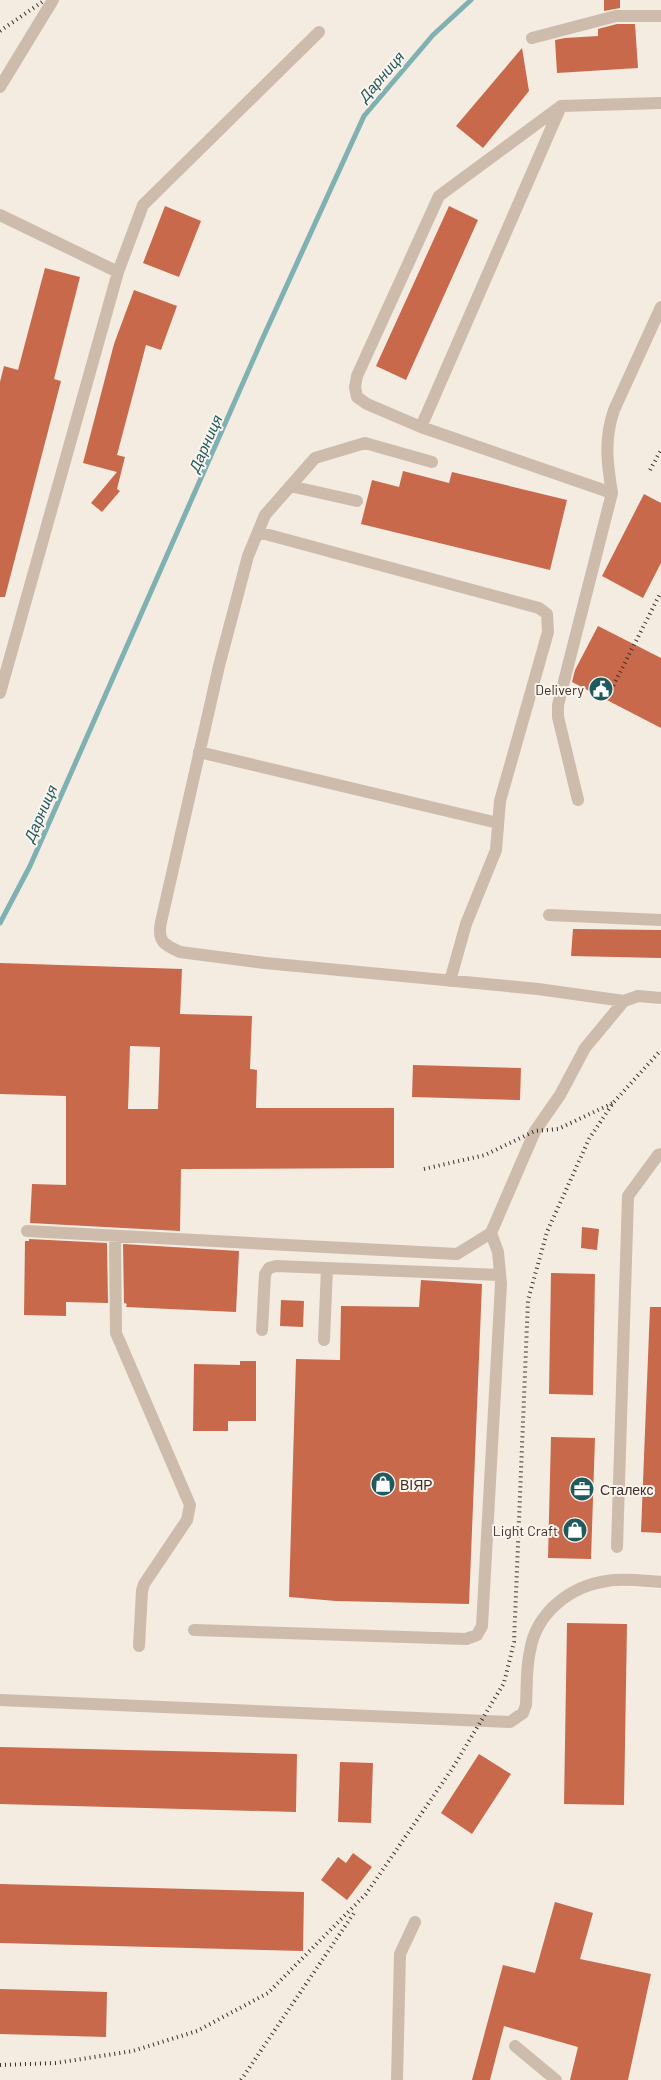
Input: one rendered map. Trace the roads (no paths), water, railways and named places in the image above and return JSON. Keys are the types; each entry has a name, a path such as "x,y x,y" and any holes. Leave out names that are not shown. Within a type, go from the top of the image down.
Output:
{"street":[{"path":"0,87 53,0"},
{"path":"532,38 616,16 661,16"},
{"path":"0,694 118,272 143,205 170,176 319,32"},
{"path":"612,493 421,427 367,404 357,397 355,387 357,376 439,196 561,106 661,104"},
{"path":"421,427 561,106"},
{"path":"0,215 118,272"},
{"path":"578,800 559,723 558,705 612,493 606,456 608,427 661,307"},
{"path":"432,462 365,443 316,458 265,515 245,565 219,666 161,922 159,932 161,940 180,952 266,963 538,989 624,1001 638,996 661,998"},
{"path":"290,486 357,501"},
{"path":"258,532 539,608 547,614 548,632 500,801 496,850 466,924 450,981"},
{"path":"199,752 498,823"},
{"path":"549,915 661,920"},
{"path":"27,1231 456,1254 491,1233 535,1131 560,1095 585,1048 624,1001"},
{"path":"617,1547 628,1196 658,1155 661,1154"},
{"path":"194,1630 466,1639 477,1636 482,1626 500,1275 498,1252 491,1233"},
{"path":"115,1236 116,1333 190,1506 187,1520 144,1584 139,1646"},
{"path":"262,1330 265,1274 269,1268 276,1266 500,1275"},
{"path":"324,1340 327,1268"},
{"path":"0,1700 510,1722 523,1713 526,1705 530,1650 540,1622 557,1602 580,1589 608,1580 661,1582"},
{"path":"397,2080 400,1954 415,1922"},
{"path":"515,2046 556,2080"}],"waterway":[{"name":"Дарниця","path":"0,923 30,866 261,342 364,116 433,35 471,0"}],"railway":[{"path":"0,31 45,0"},
{"path":"650,470 661,450"},
{"path":"611,690 661,592"},
{"path":"0,2065 56,2063 133,2051 197,2031 268,1993 366,1894 452,1769 504,1683 514,1642 528,1300 547,1232 589,1139 613,1103 661,1050"},
{"path":"424,1169 485,1155 535,1131 558,1129 613,1103"},
{"path":"241,2080 354,1913"}],"place":[{"name":"Delivery","path":"601,689"},
{"name":"ВІЯР","path":"383,1484"},
{"name":"Сталекс","path":"582,1489"},
{"name":"Light Craft","path":"575,1530"}]}
